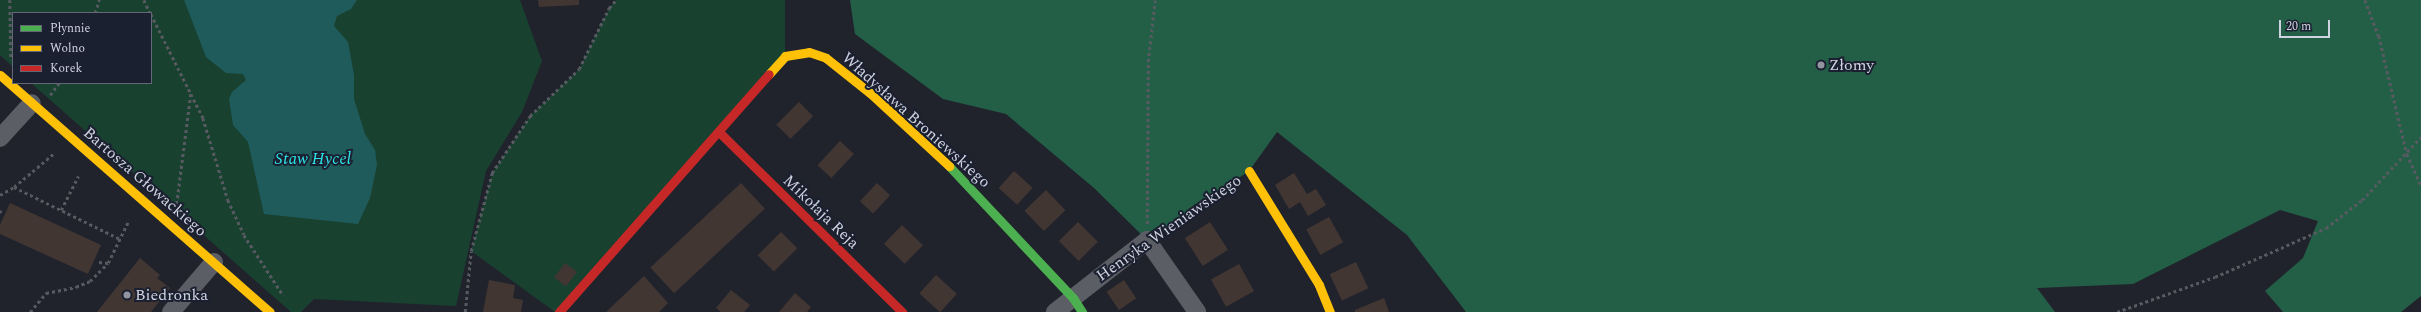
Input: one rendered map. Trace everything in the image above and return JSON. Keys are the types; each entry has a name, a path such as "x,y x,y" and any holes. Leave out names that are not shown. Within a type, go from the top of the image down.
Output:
{"street":[{"name":"Władysława Broniewskiego","path":"559,312 785,56 809,52 826,58 870,93 971,187 1077,305"},
{"name":"Bartosza Głowackiego","path":"0,76 39,102 270,312"},
{"path":"0,138 39,102"},
{"name":"Mikołaja Reja","path":"719,132 902,312"},
{"name":"Henryka Wieniawskiego","path":"1249,171 1319,285 1330,312"},
{"name":"Henryka Wieniawskiego","path":"1055,312 1077,305 1147,240"},
{"path":"1147,240 1197,312"},
{"path":"171,312 214,262"}],"path":[{"path":"10,0 11,64"},
{"path":"96,12 99,0"},
{"path":"144,0 150,12"},
{"path":"465,312 471,251 492,173 530,116 579,69 609,8 616,0"},
{"path":"1147,240 1148,62 1155,0"},
{"path":"2365,0 2379,36 2407,154 2421,186"},
{"path":"152,16 203,118 228,200 258,260 285,298"},
{"path":"39,102 58,84"},
{"path":"176,209 191,94"},
{"path":"2117,312 2215,277 2326,228 2362,200 2407,154 2421,137"},
{"path":"0,195 14,187 53,154"},
{"name":"Henryka Wieniawskiego","path":"1147,240 1249,171"},
{"path":"61,210 78,176"},
{"path":"14,187 120,239"},
{"path":"30,312 46,293 76,287 90,281 108,263 129,220"},
{"path":"99,262 108,263"}],"shaded area":[{"path":"0,0 520,0 542,61 522,112 486,171 456,306 314,299 301,312 291,312 32,84 152,84 152,12 12,12 12,66 0,55"},
{"path":"616,0 785,0 785,56 555,312 471,251 492,173 530,116 579,69 609,8"},
{"path":"850,0 2421,0 2421,296 2401,312 2283,312 2265,291 2303,258 2318,221 2280,210 2133,284 2037,288 2055,312 1466,312 1407,235 1277,132 1249,171 1147,240 1094,188 1006,114 943,99 855,34"}],"water":[{"name":"Staw Hycel","path":"184,0 357,0 351,9 337,16 334,26 348,42 354,75 354,99 365,134 375,150 377,165 370,198 358,224 264,214 248,142 233,125 229,99 232,92 246,80 243,74 226,73 206,57"}],"building":[{"path":"538,0 579,0 579,5 539,7"},
{"path":"799,102 813,116 791,139 776,125"},
{"path":"840,141 854,154 831,178 817,165"},
{"path":"1014,171 1033,188 1017,205 999,188"},
{"path":"1294,173 1307,194 1316,189 1326,205 1308,216 1300,202 1289,209 1275,185"},
{"path":"741,183 765,209 674,293 650,268"},
{"path":"877,183 890,195 873,214 860,201"},
{"path":"1046,190 1065,210 1044,231 1024,211"},
{"path":"10,203 101,245 88,274 0,234 0,225"},
{"path":"1329,217 1343,242 1320,255 1306,230"},
{"path":"1078,222 1098,242 1079,261 1059,241"},
{"path":"1210,222 1228,250 1203,266 1185,238"},
{"path":"902,225 923,245 905,264 884,244"},
{"path":"781,232 797,248 774,272 758,255"},
{"name":"Biedronka","path":"140,258 160,275 157,278 170,288 151,312 97,312"},
{"path":"1356,262 1368,288 1342,301 1330,274"},
{"path":"565,263 577,272 566,286 554,277"},
{"path":"1239,264 1254,291 1226,307 1211,280"},
{"path":"936,275 957,294 940,312 919,294"},
{"path":"644,276 668,303 659,312 606,312"},
{"path":"489,280 515,285 513,298 523,300 521,312 483,312"},
{"path":"1124,280 1136,298 1119,310 1107,292"},
{"path":"731,290 750,305 744,312 721,312 716,308"},
{"path":"795,293 811,307 807,312 779,312"},
{"path":"1384,298 1389,312 1355,312 1355,310"}],"traffic: fast":[{"path":"949,166 1073,298 1082,312"}],"traffic: slow":[{"path":"769,74 785,56 809,52 826,58 870,93 949,166"},
{"path":"0,75 270,312"},
{"path":"1249,171 1319,285 1330,312"}],"traffic: jam":[{"path":"559,312 769,74"},
{"path":"719,132 902,312"}],"place":[{"name":"Złomy","path":"1821,65"},
{"name":"Biedronka","path":"127,295"}]}
